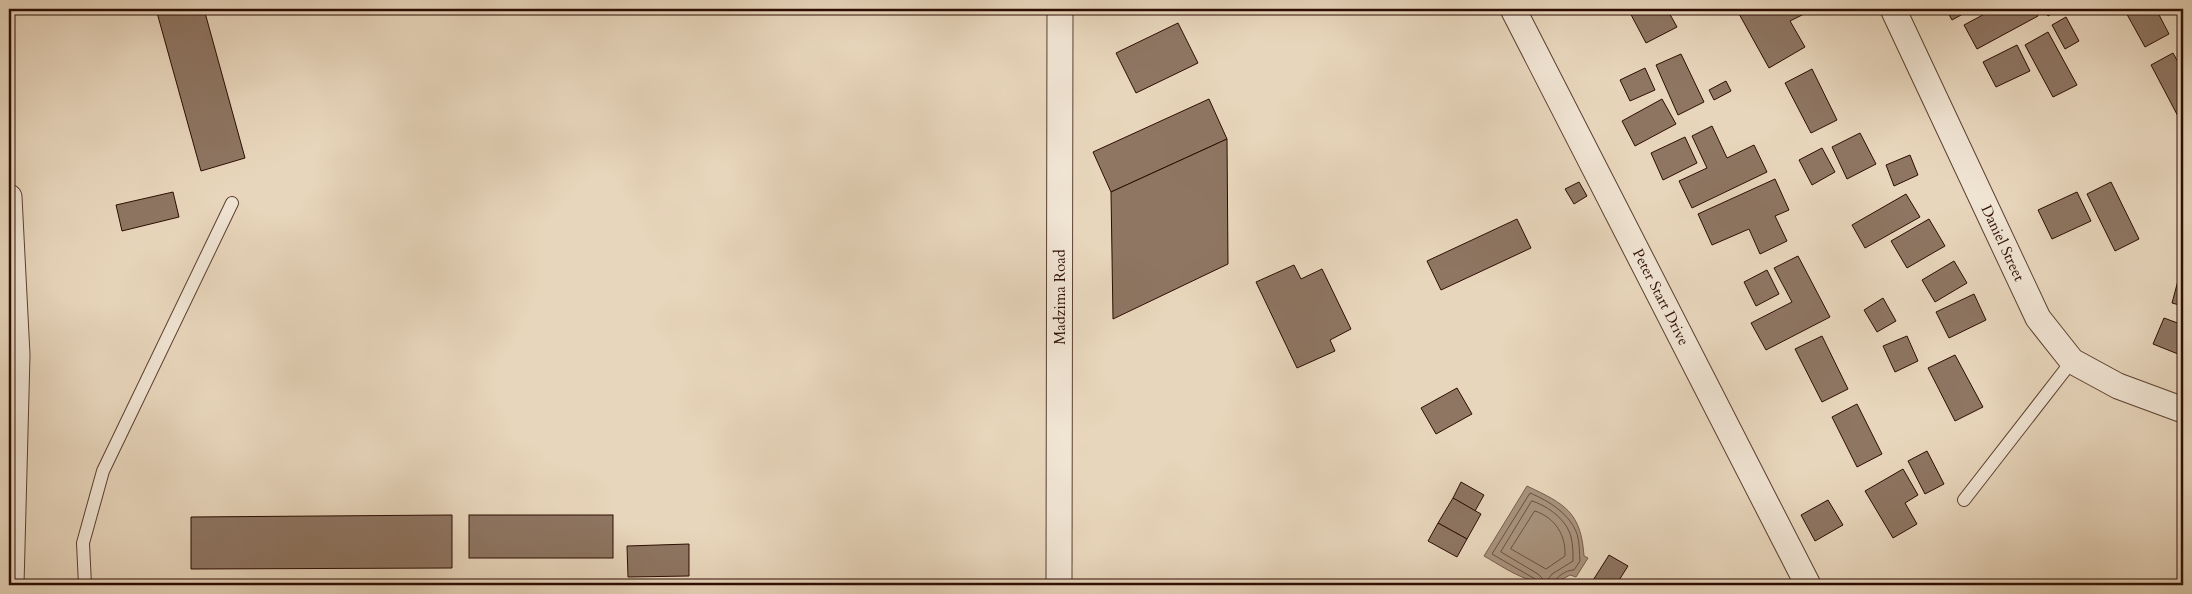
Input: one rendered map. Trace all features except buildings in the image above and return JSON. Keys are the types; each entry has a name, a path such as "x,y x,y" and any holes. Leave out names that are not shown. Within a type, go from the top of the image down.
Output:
{"street":[{"name":"Madzima Road","path":"1060,9 1060,585"},
{"name":"Peter Start Drive","path":"1513,9 1808,585"},
{"name":"Daniel Street","path":"1893,9 2038,318 2072,361 2118,386 2183,410"},
{"path":"9,197 17,356 11,585"}],"lane":[{"path":"85,585 83,543 103,471 232,203"},
{"path":"1964,500 2072,361"}],"water":[{"path":"1527,486 1561,504 1575,519 1582,541 1584,556 1588,558 1576,577 1570,575 1559,580 1537,582 1526,579 1484,556"}]}
